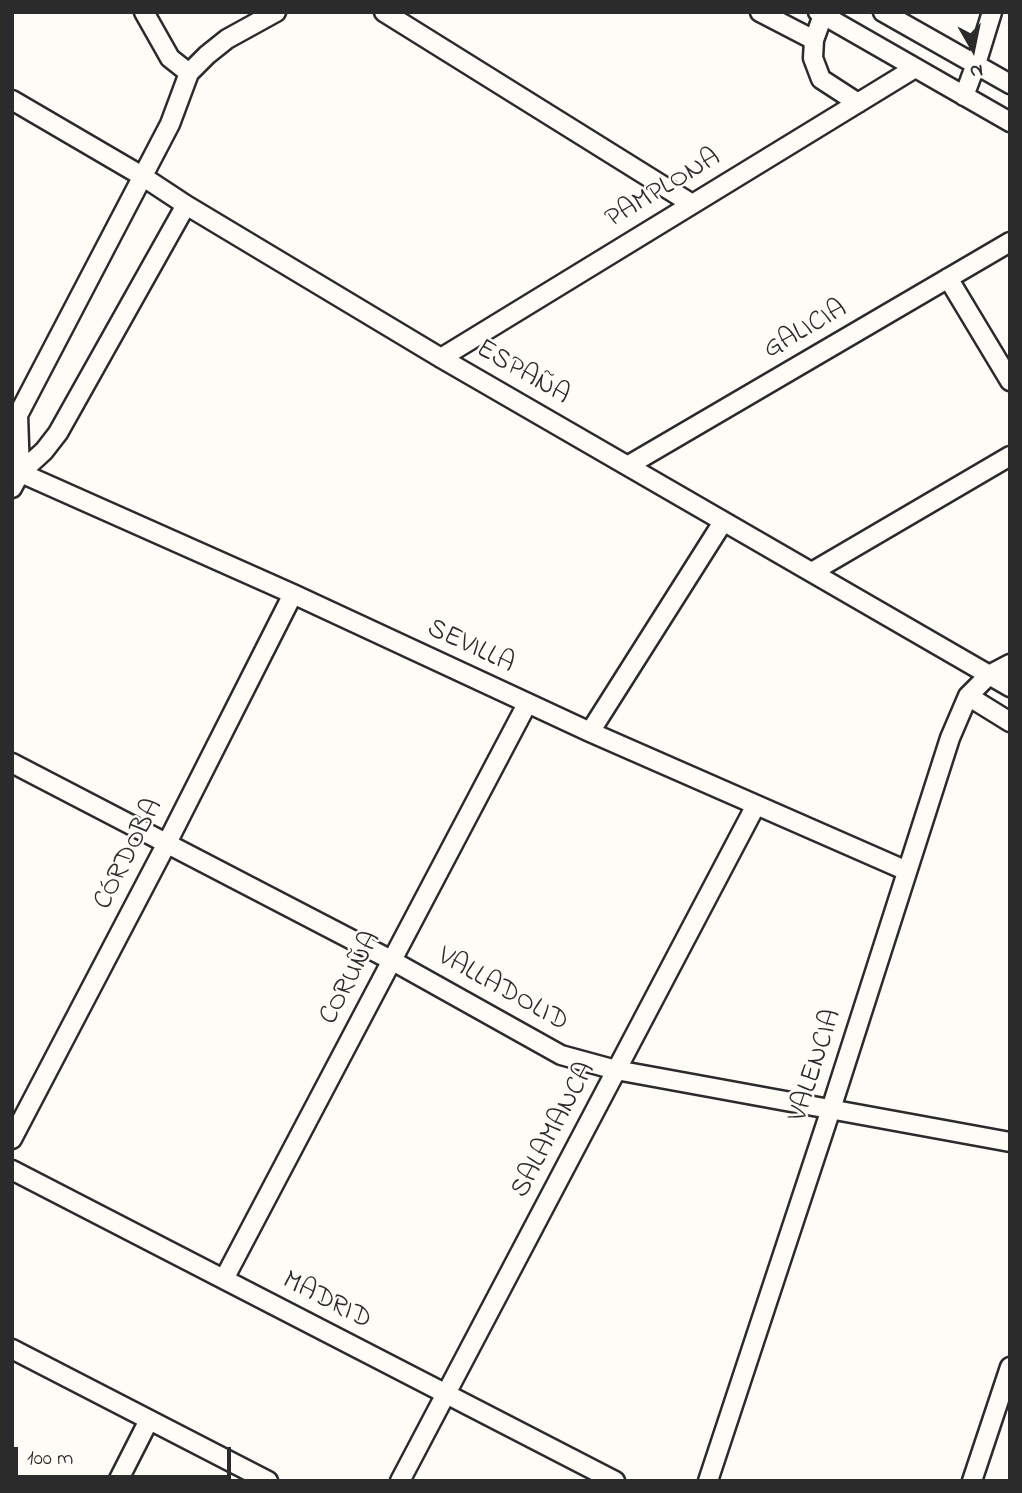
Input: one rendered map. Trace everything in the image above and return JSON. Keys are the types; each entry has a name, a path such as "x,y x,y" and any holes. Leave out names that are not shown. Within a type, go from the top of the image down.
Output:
{"street":[{"path":"144,12 170,58 189,73"},
{"path":"15,477 15,414 170,124 189,73 227,39 276,12"},
{"path":"384,12 692,204"},
{"path":"760,12 814,40"},
{"path":"884,12 1010,84"},
{"path":"964,96 992,12"},
{"path":"858,103 821,79 813,58 820,14 1010,122"},
{"name":"PAMPLONA","path":"441,358 915,68"},
{"name":"ESPAÑA","path":"12,100 441,358 1010,687"},
{"path":"15,477 44,451 58,433 186,205"},
{"name":"GALICIA","path":"629,465 1010,242"},
{"path":"948,278 1010,381"},
{"path":"812,572 1010,456"},
{"name":"SEVILLA","path":"15,477 293,594 527,704 907,871"},
{"path":"590,732 723,522"},
{"name":"CÓRDOBA","path":"12,1139 167,843 293,594"},
{"name":"VALENCIA","path":"708,1481 950,738 968,696 989,675 1010,664"},
{"path":"968,696 1010,722"},
{"name":"CORUÑA","path":"224,1279 527,704"},
{"name":"VALLADOLID","path":"12,763 391,960 561,1055 616,1070 1010,1142"},
{"name":"SALAMANCA","path":"400,1481 756,805"},
{"name":"MADRID","path":"12,1170 615,1481"},
{"path":"12,1349 268,1481"},
{"path":"972,1481 1005,1398 1010,1367"},
{"path":"118,1481 149,1420"}]}
